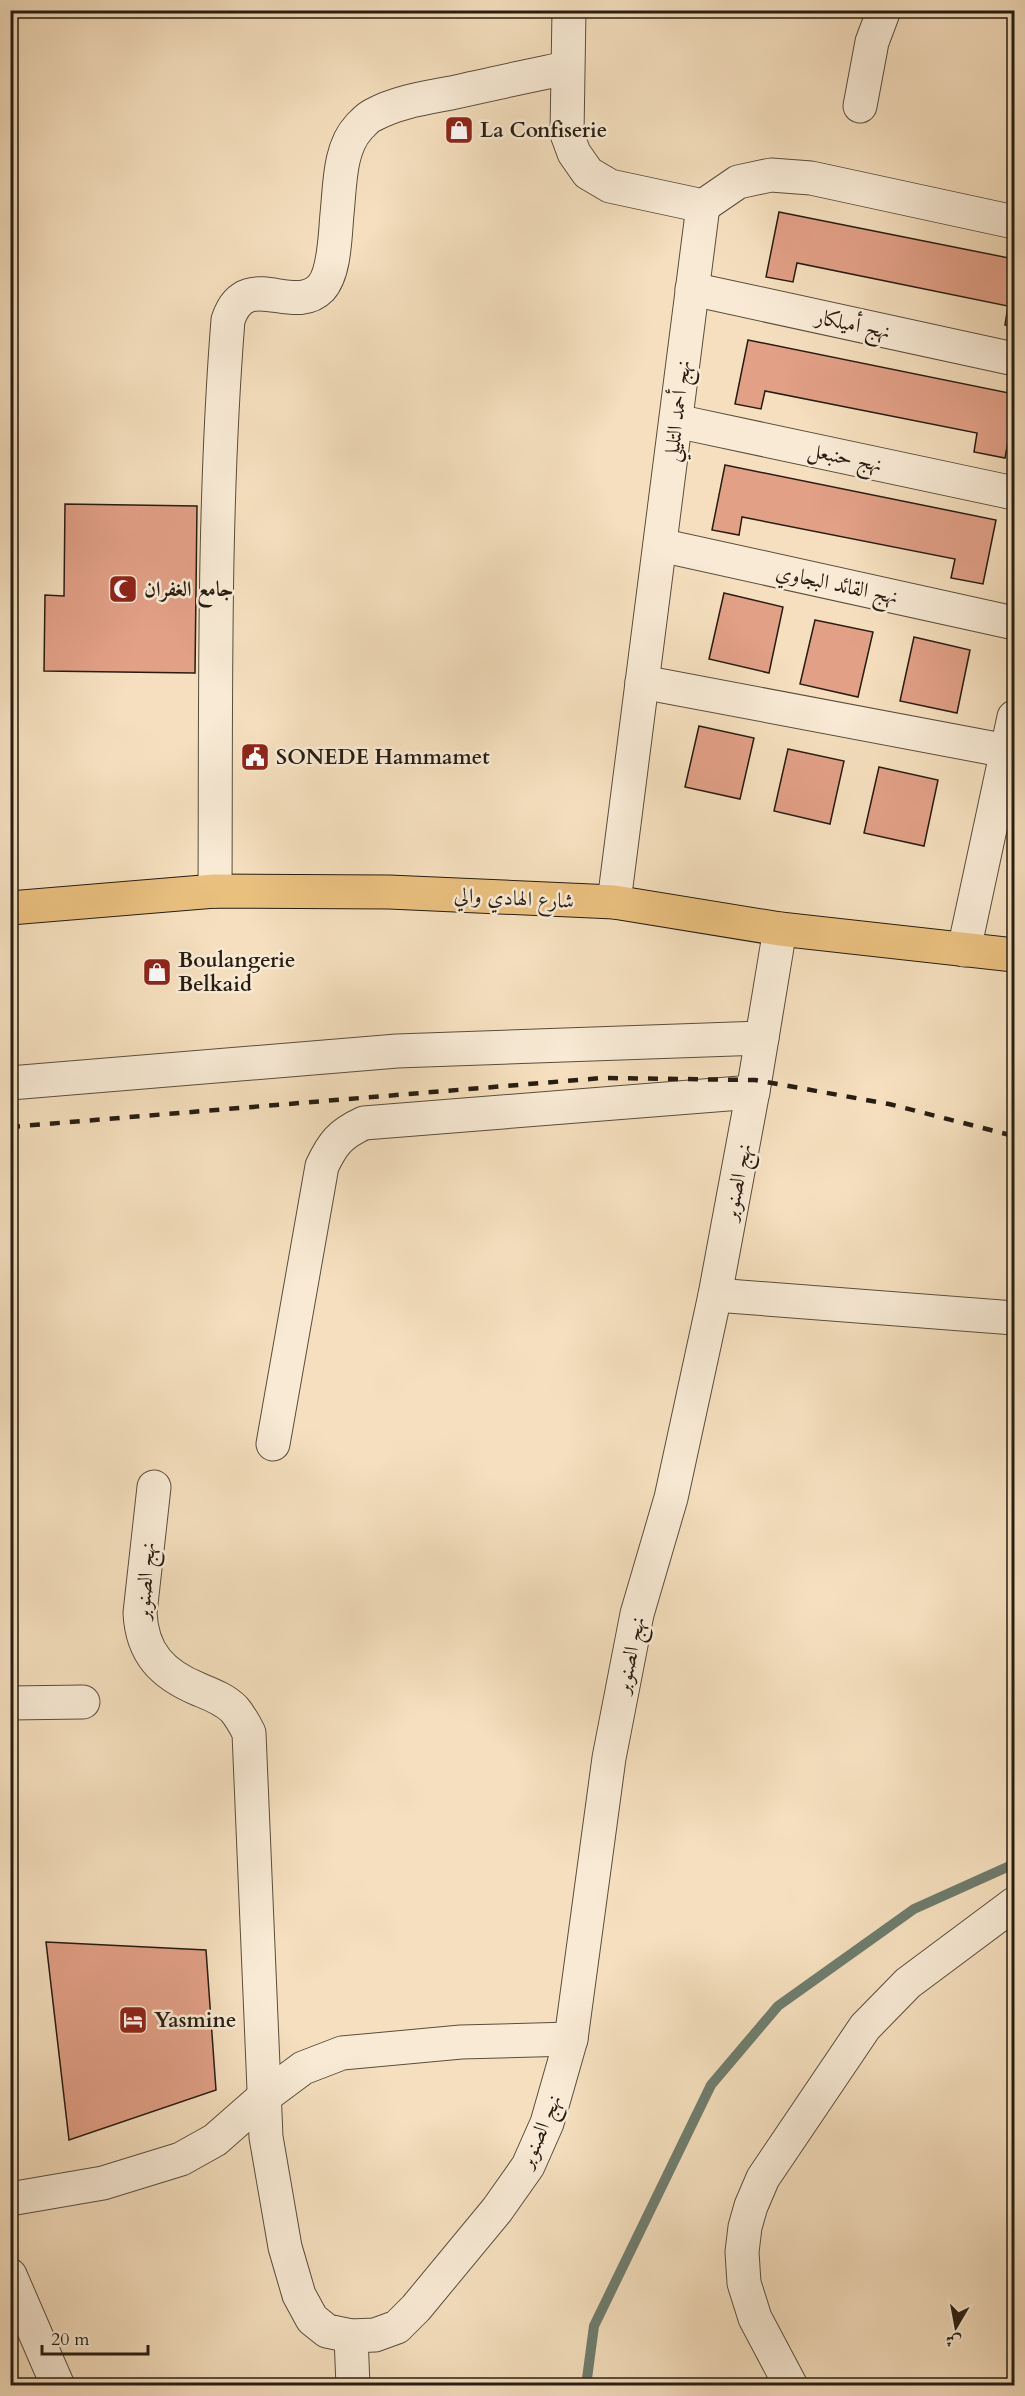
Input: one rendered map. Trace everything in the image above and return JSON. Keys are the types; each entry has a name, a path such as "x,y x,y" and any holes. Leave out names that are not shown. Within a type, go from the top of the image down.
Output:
{"main road":[{"name":"شارع الهادي والي","path":"10,908 215,891 389,892 614,902 780,929 1014,956"}],"street":[{"path":"569,10 567,134 574,153 588,173 610,186 703,206 738,182 771,175 811,178 1014,222"},
{"path":"860,106 872,42 884,10"},
{"path":"215,891 216,552 222,410 228,320 232,308 240,297 252,294 302,297 322,288 332,259 344,162 357,128 371,115 411,101 567,68"},
{"name":"نهج أحمد التليلي","path":"614,902 703,206"},
{"name":"نهج أميلكار","path":"692,289 1014,359"},
{"name":"نهج حنبعل","path":"676,421 1014,493"},
{"name":"نهج القائد البجاوي","path":"660,546 1014,623"},
{"path":"642,682 1007,751"},
{"path":"964,950 1014,717"},
{"name":"نهج الصنوبر","path":"154,1487 140,1613 146,1643 153,1658 166,1672 183,1683 220,1698 234,1709 249,1733 266,2137 285,2247 299,2295 312,2319 327,2331 351,2336 375,2335 398,2327 497,2210 528,2166 547,2123 571,2039 611,1747 638,1614 672,1498 716,1295 780,929"},
{"path":"10,1083 397,1051 762,1038"},
{"path":"273,1444 322,1166 331,1147 345,1132 364,1123 753,1092"},
{"path":"716,1295 1014,1318"},
{"path":"10,1703 83,1702"},
{"path":"791,2385 755,2318 744,2283 742,2252 745,2227 763,2178 866,2027 908,1983 1014,1904"},
{"path":"10,2199 103,2183 182,2159 215,2140 264,2097 303,2068 342,2053 461,2042 571,2039"},
{"path":"10,2276 58,2385"},
{"path":"351,2336 352,2385"}],"building":[{"path":"779,212 1014,259 1014,327 1005,325 1008,306 797,263 793,282 766,277"},
{"path":"748,340 1014,394 1014,410 1005,458 974,452 977,433 765,391 761,409 735,404"},
{"path":"725,465 996,520 983,584 951,578 955,559 742,517 739,535 712,530"},
{"path":"65,504 197,506 195,673 44,671 45,595 64,596"},
{"path":"724,593 783,607 769,673 709,659"},
{"path":"815,620 873,632 858,697 800,684"},
{"path":"914,637 970,650 957,713 900,701"},
{"path":"699,726 754,738 740,799 685,787"},
{"path":"788,749 844,761 830,824 774,811"},
{"path":"879,767 938,780 924,846 864,833"},
{"name":"Yasmine","path":"46,1942 206,1950 216,2090 69,2140"}],"waterway":[{"path":"586,2386 594,2326 711,2085 778,2006 914,1909 1014,1864"}],"railway":[{"path":"10,1127 602,1078 755,1080 889,1104 1014,1136"}],"place":[{"name":"La Confiserie","path":"459,130"},
{"name":"جامع الغفران","path":"123,589"},
{"name":"SONEDE Hammamet","path":"255,757"},
{"name":"Boulangerie Belkaid","path":"157,972"},
{"name":"Yasmine","path":"133,2020"}]}
